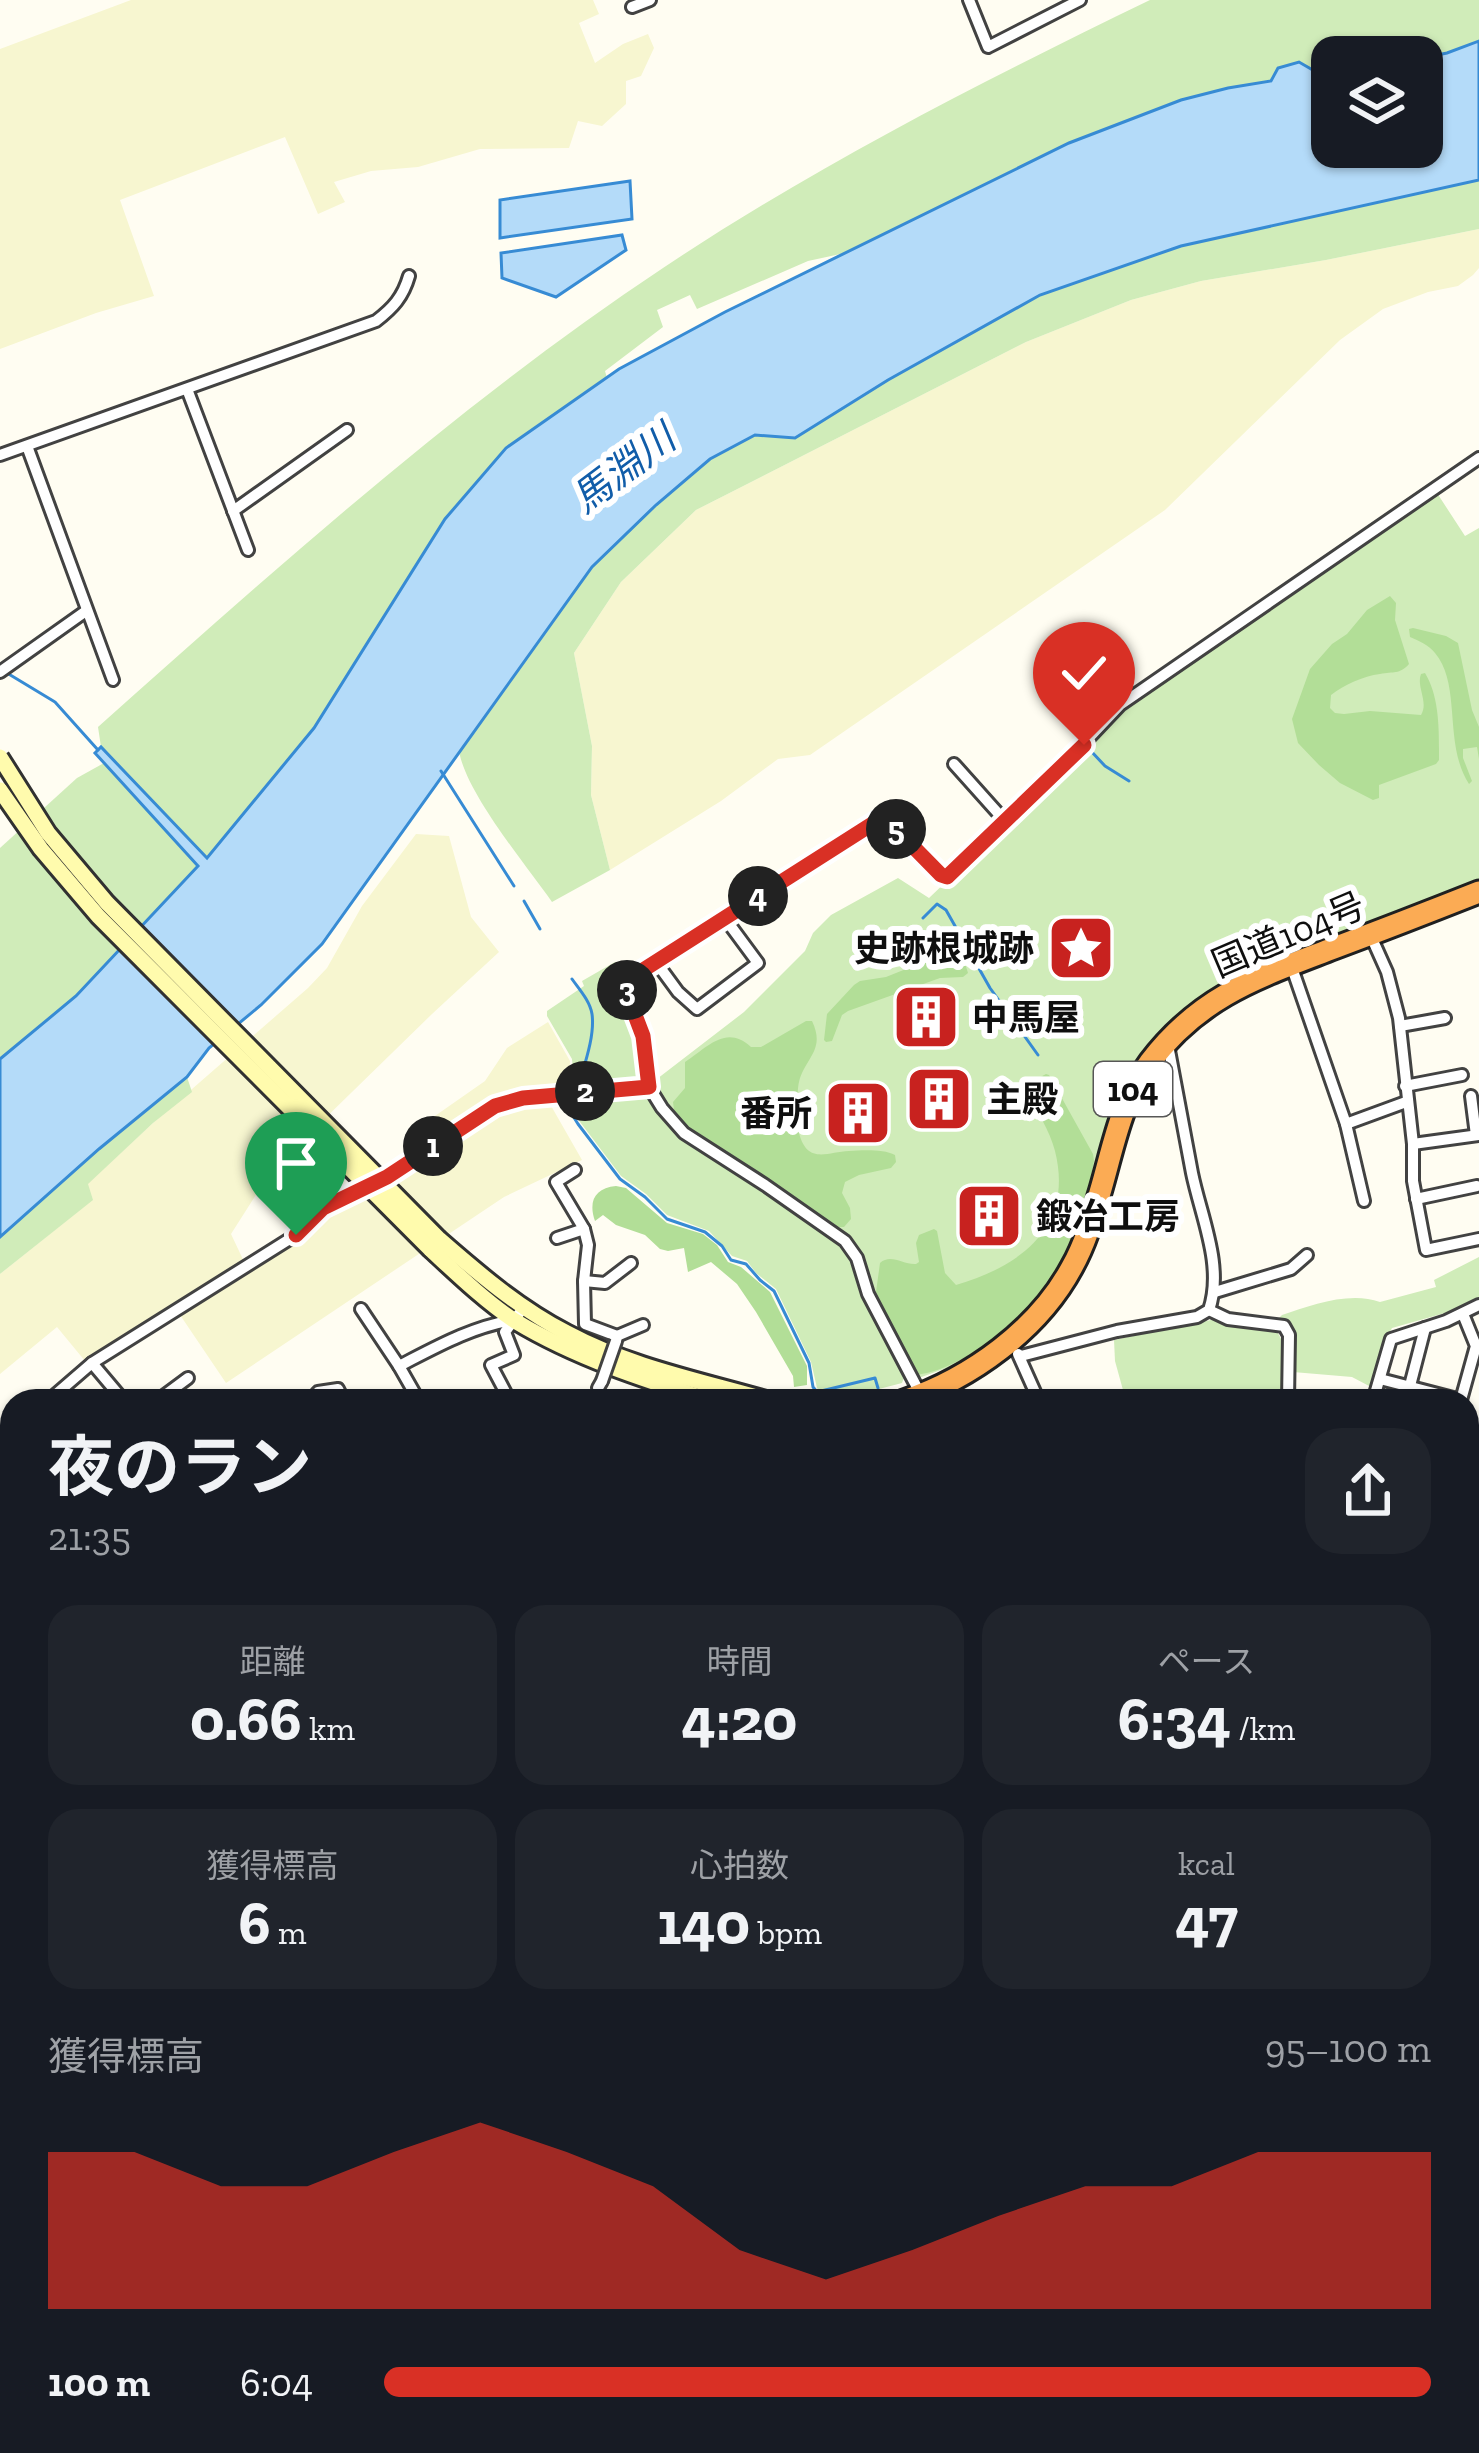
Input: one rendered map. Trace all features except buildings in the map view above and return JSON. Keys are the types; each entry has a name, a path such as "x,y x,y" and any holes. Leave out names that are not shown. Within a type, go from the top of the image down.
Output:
{"highway":[{"name":"国道104号","path":"930,1389 1013,1351 1070,1270 1088,1234 1116,1126 1132,1091 1151,1061 1199,1010 1236,986 1479,892"}],"street":[{"path":"632,7 650,0"},
{"path":"969,0 988,47 1080,0"},
{"path":"0,455 376,321 394,308 409,277"},
{"path":"187,389 248,550"},
{"path":"233,511 346,430"},
{"path":"27,446 113,680"},
{"path":"908,1389 845,1241 684,1133 662,1108 649,1087 643,1036 627,994 629,979 880,819 886,819 947,877 1120,704 1479,458"},
{"path":"0,672 86,611"},
{"path":"0,757 48,833 107,903 435,1244"},
{"path":"954,764 1005,821"},
{"path":"0,790 41,849 98,916 435,1244 490,1284 519,1314 585,1357 673,1389"},
{"path":"656,962 697,1009 758,963 724,917"},
{"path":"1370,934 1387,972 1400,1026 1416,1198 1426,1250 1479,1239"},
{"path":"1291,965 1346,1124 1364,1201"},
{"path":"1400,1026 1445,1018"},
{"path":"1033,1389 1013,1351 1209,1310 1215,1292 1211,1254 1168,1042"},
{"path":"1405,1086 1462,1075"},
{"path":"62,1389 92,1363 296,1235 323,1208 387,1177 495,1106 523,1098 649,1087"},
{"path":"1413,1144 1477,1135 1471,1096"},
{"path":"1346,1124 1406,1102"},
{"path":"575,1170 556,1182 584,1228 588,1245 585,1324 616,1339"},
{"path":"1416,1198 1477,1186"},
{"path":"557,1238 584,1228"},
{"path":"1215,1292 1291,1269 1307,1255"},
{"path":"584,1281 605,1283 631,1263"},
{"path":"1377,1389 1391,1340 1479,1305"},
{"path":"361,1309 412,1389"},
{"path":"1209,1310 1228,1319 1283,1326 1289,1335 1288,1389"},
{"path":"503,1389 490,1365 514,1354 505,1332 519,1314"},
{"path":"398,1366 452,1338 519,1314 650,1368 727,1389"},
{"path":"1463,1314 1476,1346 1464,1389"},
{"path":"598,1389 616,1339 643,1325"},
{"path":"1410,1387 1425,1328"},
{"path":"92,1363 114,1389"},
{"path":"173,1389 188,1378"},
{"path":"1380,1378 1418,1389"}],"green space":[{"path":"131,0 593,0 599,14 579,23 595,63 648,34 654,48 641,76 626,81 626,104 602,126 578,121 569,148 480,149 418,167 371,171 334,182 345,202 318,214 285,137 120,200 154,296 0,349 0,49"},
{"path":"1150,0 1479,0 1479,41 1443,54 1443,36 1311,36 1311,69 1299,62 1279,68 1271,81 1160,109 1052,151 845,253 808,261 697,309 690,295 657,310 663,327 605,371 607,378 506,448 445,519 314,728 206,859 101,747 98,727 373,487 515,374 721,230 963,93"},
{"path":"1479,180 1479,229 1201,281 1131,300 1026,342 696,510 621,582 574,653 592,746 591,795 610,870 552,902 485,807 459,751 592,567 710,459 755,435 795,438 1040,295 1181,246"},
{"path":"1479,229 1479,268 1473,275 1458,286 1383,309 1340,340 1165,510 810,755 778,759 721,801 610,870 591,795 592,746 574,653 621,582 696,510 1026,342 1131,300 1201,281"},
{"path":"1437,493 1465,536 1479,528 1479,884 1242,975 1118,1104 1103,1137 1068,1260 1031,1310 981,1352 916,1379 871,1293 856,1253 686,1131 653,1082 744,1012 805,951 813,933 831,915 898,878 929,898 1083,751 1117,712"},
{"path":"1390,596 1396,603 1395,620 1409,664 1342,688 1331,695 1330,708 1344,714 1421,715 1420,679 1425,673 1436,704 1439,760 1379,785 1379,798 1373,800 1340,783 1319,765 1298,743 1292,719 1310,669 1367,610"},
{"path":"1413,628 1458,643 1479,727 1479,759 1477,747 1463,749 1469,784 1457,751 1443,666 1430,648 1410,637"},
{"path":"104,763 199,866 76,996 0,1059 0,848 77,778"},
{"path":"416,834 449,836 471,917 499,952 271,1171 231,1234 248,1270 307,1236 337,1207 357,1203 440,1151 422,1125 485,1081 507,1048 548,1022 570,1061 569,1086 550,1104 582,1160 504,1197 226,1383 174,1306 85,1361 57,1327 0,1374 0,1274 92,1200 87,1184 327,968 362,906"},
{"path":"947,956 964,960 968,973 940,978 848,1011 832,1041 824,1040 827,1014 854,985"},
{"path":"615,962 641,1038 645,1076 574,1084 572,1059 547,1011 584,986 582,981"},
{"path":"812,1021 817,1039 798,1091 797,1125 806,1148 818,1154 867,1150 895,1155 891,1168 845,1182 842,1193 851,1219 844,1227 836,1227 691,1131 674,1110 673,1102 685,1088 685,1062 709,1045 733,1038 761,1047"},
{"path":"1046,1074 1093,1154 1073,1237 1051,1277 998,1334 959,1361 916,1375 876,1292 880,1263 893,1259 916,1264 919,1235 934,1229 945,1273 956,1285 1002,1267 1037,1239 1057,1201 1059,1178 1053,1143 1028,1091 1029,1083"},
{"path":"187,1077 192,1092 88,1184 93,1200 0,1274 0,1237"},
{"path":"641,1092 743,1176 834,1237 851,1255 905,1375 902,1383 879,1389 818,1389 811,1362 776,1289 747,1261 732,1256 709,1231 667,1215 621,1176 577,1118 578,1098"},
{"path":"616,1186 626,1188 667,1223 703,1234 728,1262 770,1292 807,1366 807,1385 794,1387 793,1376 756,1312 737,1284 711,1262 688,1272 684,1248 660,1249 645,1235 603,1215 595,1221 595,1197"},
{"path":"1479,1257 1479,1297 1452,1311 1392,1328 1371,1387 1352,1377 1293,1372 1287,1324 1278,1319 1282,1315 1331,1301 1380,1302 1436,1287 1434,1280"},
{"path":"1216,1319 1276,1329 1285,1347 1284,1389 1123,1389 1114,1340"}],"water":[{"name":"馬淵川","path":"1479,41 1479,180 1181,246 1040,295 795,438 755,435 710,459 592,567 322,944 209,1048 187,1077 0,1237 0,1059 76,996 198,866 95,753 101,747 207,858 314,728 445,519 506,448 619,369 1069,143 1181,100 1271,81 1278,68 1299,62 1311,69 1311,168 1443,168 1443,54"},
{"path":"630,181 632,219 500,238 500,200"},
{"path":"622,235 626,250 556,297 502,278 501,253"}],"waterway":[{"path":"7,673 55,702 98,750"},
{"path":"1090,750 1129,781"},
{"path":"441,771 514,886"},
{"path":"524,901 540,929"},
{"path":"923,918 937,904 946,910 990,988 1038,1055"},
{"path":"572,979 589,1004 593,1022 579,1084"},
{"path":"574,1100 573,1116 620,1179 667,1219 705,1232 731,1260 746,1264 774,1291 809,1363 815,1389"},
{"path":"829,1389 875,1378 878,1388"}],"place":[{"name":"史跡根城跡","path":"1081,948"},
{"name":"中馬屋","path":"926,1017"},
{"name":"主殿","path":"939,1099"},
{"name":"番所","path":"858,1113"},
{"name":"鍛冶工房","path":"989,1216"}],"route":[{"path":"296,1235 323,1208 387,1177 495,1106 523,1098 649,1087 643,1036 627,994 629,979 880,819 886,819 947,877 1084,745"}]}
